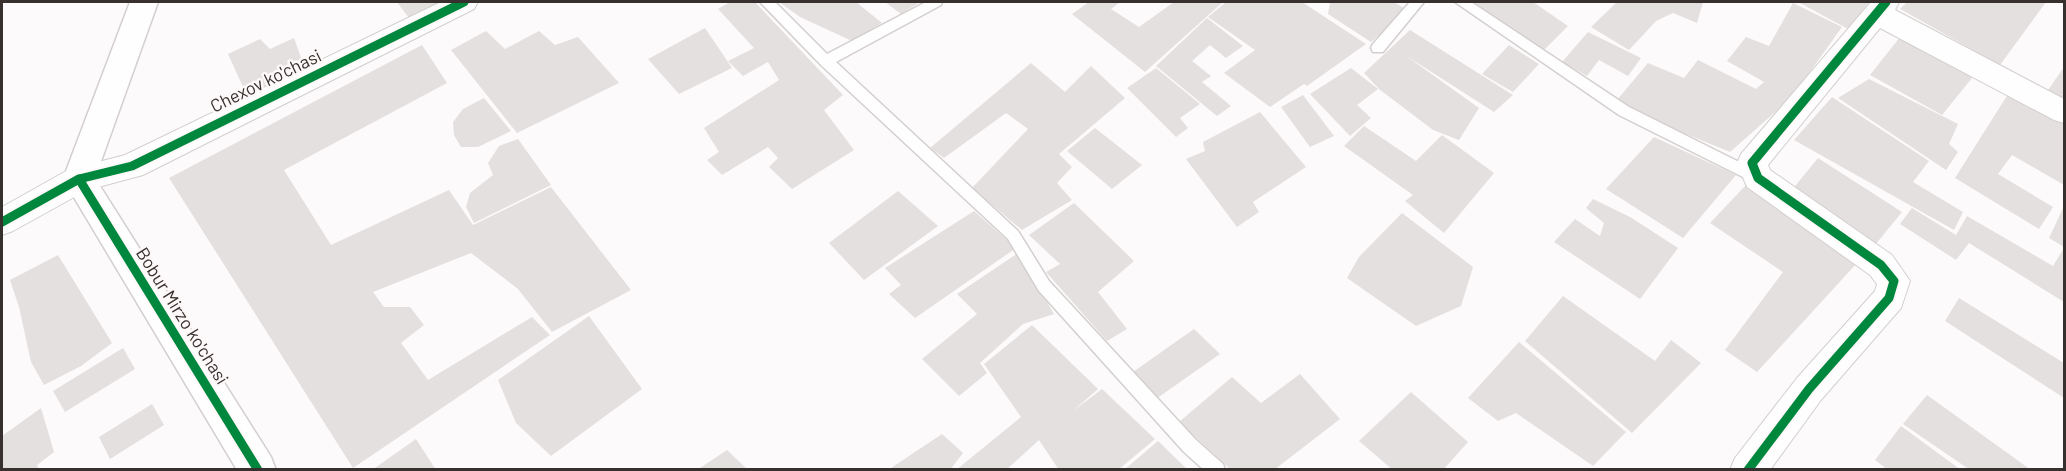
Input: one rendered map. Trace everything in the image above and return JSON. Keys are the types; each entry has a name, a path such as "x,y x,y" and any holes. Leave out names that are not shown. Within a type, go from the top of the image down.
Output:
{"street":[{"path":"79,179 144,2"},
{"name":"Chexov ko'chasi","path":"2,222 79,179 132,166 464,2"},
{"path":"1748,470 1809,389 1889,298 1894,281 1881,265 1758,178 1752,163 1881,7 2064,112"},
{"name":"Bobur Mirzo ko'chasi","path":"79,179 258,470"}],"lane":[{"path":"767,2 826,61 1013,235 1044,286 1190,446 1217,470"},
{"path":"826,61 936,2"},
{"path":"1378,48 1416,2"},
{"path":"1462,2 1624,111 1758,178"}],"building":[{"path":"397,2 454,2 412,22"},
{"path":"730,2 755,2 843,95 824,110 854,150 792,189 769,167 778,158 768,147 722,175 707,160 719,152 704,128 779,80 768,62 743,76 728,61 754,48 718,9"},
{"path":"779,2 856,2 882,23 852,41 800,17"},
{"path":"885,2 920,2 901,14"},
{"path":"1089,2 1120,2 1111,9 1139,27 1174,2 1223,2 1145,72 1072,14"},
{"path":"1226,2 1302,2 1366,44 1307,86 1304,84 1270,107 1224,73 1255,50 1208,17"},
{"path":"1330,2 1394,2 1407,10 1371,42 1328,14"},
{"path":"1472,2 1533,2 1568,26 1544,50"},
{"path":"1617,2 1703,2 1697,23 1673,13 1656,21 1629,50 1591,27"},
{"path":"1798,2 1869,2 1848,29"},
{"path":"1907,2 2046,2 2000,65 1900,9"},
{"path":"1793,3 1842,27 1792,97 1730,152 1630,111 1617,100 1648,63 1684,78 1698,60 1756,89 1764,82 1773,87 1727,61 1746,37 1769,46"},
{"path":"1207,18 1243,46 1226,58 1210,45 1192,61 1211,76 1202,82 1231,106 1217,116 1156,66"},
{"path":"705,28 732,68 679,94 648,59"},
{"path":"1410,30 1513,95 1494,112 1405,55 1479,108 1459,140 1433,130 1379,89 1364,73"},
{"path":"486,31 505,49 539,31 555,45 578,37 619,83 517,133 451,50"},
{"path":"1588,32 1641,58 1628,76 1599,60 1587,76 1562,62"},
{"path":"1904,32 1976,73 1942,115 1870,75"},
{"path":"294,38 307,74 248,98 228,54 260,39 270,49"},
{"path":"422,45 447,83 284,170 331,245 449,190 473,225 551,187 631,290 552,332 518,289 471,253 373,292 384,307 410,307 424,325 401,343 428,380 532,317 550,335 353,468 169,178"},
{"path":"1509,45 1539,64 1513,92 1482,74"},
{"path":"1031,63 1065,92 1091,66 1125,98 1059,154 1072,167 1057,183 1072,200 1022,230 972,188 1028,129 1006,113 944,158 930,148"},
{"path":"2064,67 2064,103 2046,93"},
{"path":"1156,68 1200,104 1180,118 1188,128 1176,137 1127,88"},
{"path":"1351,68 1378,89 1357,105 1371,118 1350,136 1310,94"},
{"path":"1869,79 1958,124 1949,144 1958,152 1946,170 1838,98"},
{"path":"2010,91 2064,121 2064,185 2012,155 1998,174 2053,207 2039,229 1955,178"},
{"path":"1303,95 1334,136 1310,147 1281,107"},
{"path":"1832,97 1929,161 1913,182 1963,212 1954,230 1794,140"},
{"path":"484,98 511,131 478,147 461,147 454,135 453,122 463,109"},
{"path":"1260,112 1306,167 1253,202 1259,212 1237,227 1186,159 1205,151 1203,142"},
{"path":"1364,126 1416,161 1442,135 1494,173 1444,233 1405,201 1413,195 1344,146"},
{"path":"1095,128 1142,165 1112,189 1067,151"},
{"path":"1654,137 1736,175 1683,238 1606,189"},
{"path":"518,139 551,185 474,223 466,207 470,193 493,175 488,163 499,146"},
{"path":"1818,158 1902,212 1875,245 1791,191"},
{"path":"1746,185 1858,262 1757,372 1725,350 1783,272 1710,223"},
{"path":"898,191 938,226 864,280 829,243"},
{"path":"1593,199 1630,217 1678,248 1640,299 1554,242 1575,219 1600,236 1604,223 1586,208"},
{"path":"1074,203 1134,261 1098,292 1127,329 1107,341 1046,272 1060,264 1029,235"},
{"path":"2064,206 2064,247 2049,238"},
{"path":"1912,208 1956,235 1967,216 2053,266 2064,248 2064,302 1969,243 1956,260 1900,224"},
{"path":"974,211 1016,248 915,318 889,294 901,285 885,268"},
{"path":"1402,213 1473,267 1461,306 1416,326 1347,278 1359,257"},
{"path":"1018,253 1054,314 1023,324 980,363 987,373 959,396 922,359 977,314 957,294"},
{"path":"58,255 112,343 81,366 44,385 31,362 19,307 10,280"},
{"path":"1563,296 1655,361 1671,340 1701,363 1632,433 1525,341"},
{"path":"1959,298 2064,363 2064,398 1945,321"},
{"path":"589,316 642,389 551,456 516,423 498,380"},
{"path":"1032,325 1098,389 1073,411 1102,389 1155,439 1118,470 1059,470 1039,440 1006,470 956,470 1021,417 984,364"},
{"path":"1194,329 1220,354 1153,401 1133,372"},
{"path":"1519,342 1626,432 1593,466 1516,413 1498,421 1468,398"},
{"path":"123,348 135,369 65,412 53,391"},
{"path":"1300,374 1340,419 1274,470 1231,470 1179,422 1232,377 1261,403"},
{"path":"1411,392 1468,442 1443,470 1393,470 1359,441"},
{"path":"1927,395 2031,470 1970,470 1903,424"},
{"path":"152,404 164,425 110,459 99,437"},
{"path":"41,408 54,452 37,465 39,470 2,470 2,436"},
{"path":"1901,426 1961,470 1888,470 1875,460"},
{"path":"942,434 963,453 950,470 888,470"},
{"path":"416,439 436,470 372,470"},
{"path":"1158,441 1188,470 1124,470"},
{"path":"727,450 748,470 697,470"}],"cycle path":[{"path":"2,222 79,179 132,166 464,2"},
{"path":"1748,470 1809,389 1889,298 1894,281 1881,265 1758,178 1752,163 1886,2"},
{"path":"79,179 258,470"}]}
